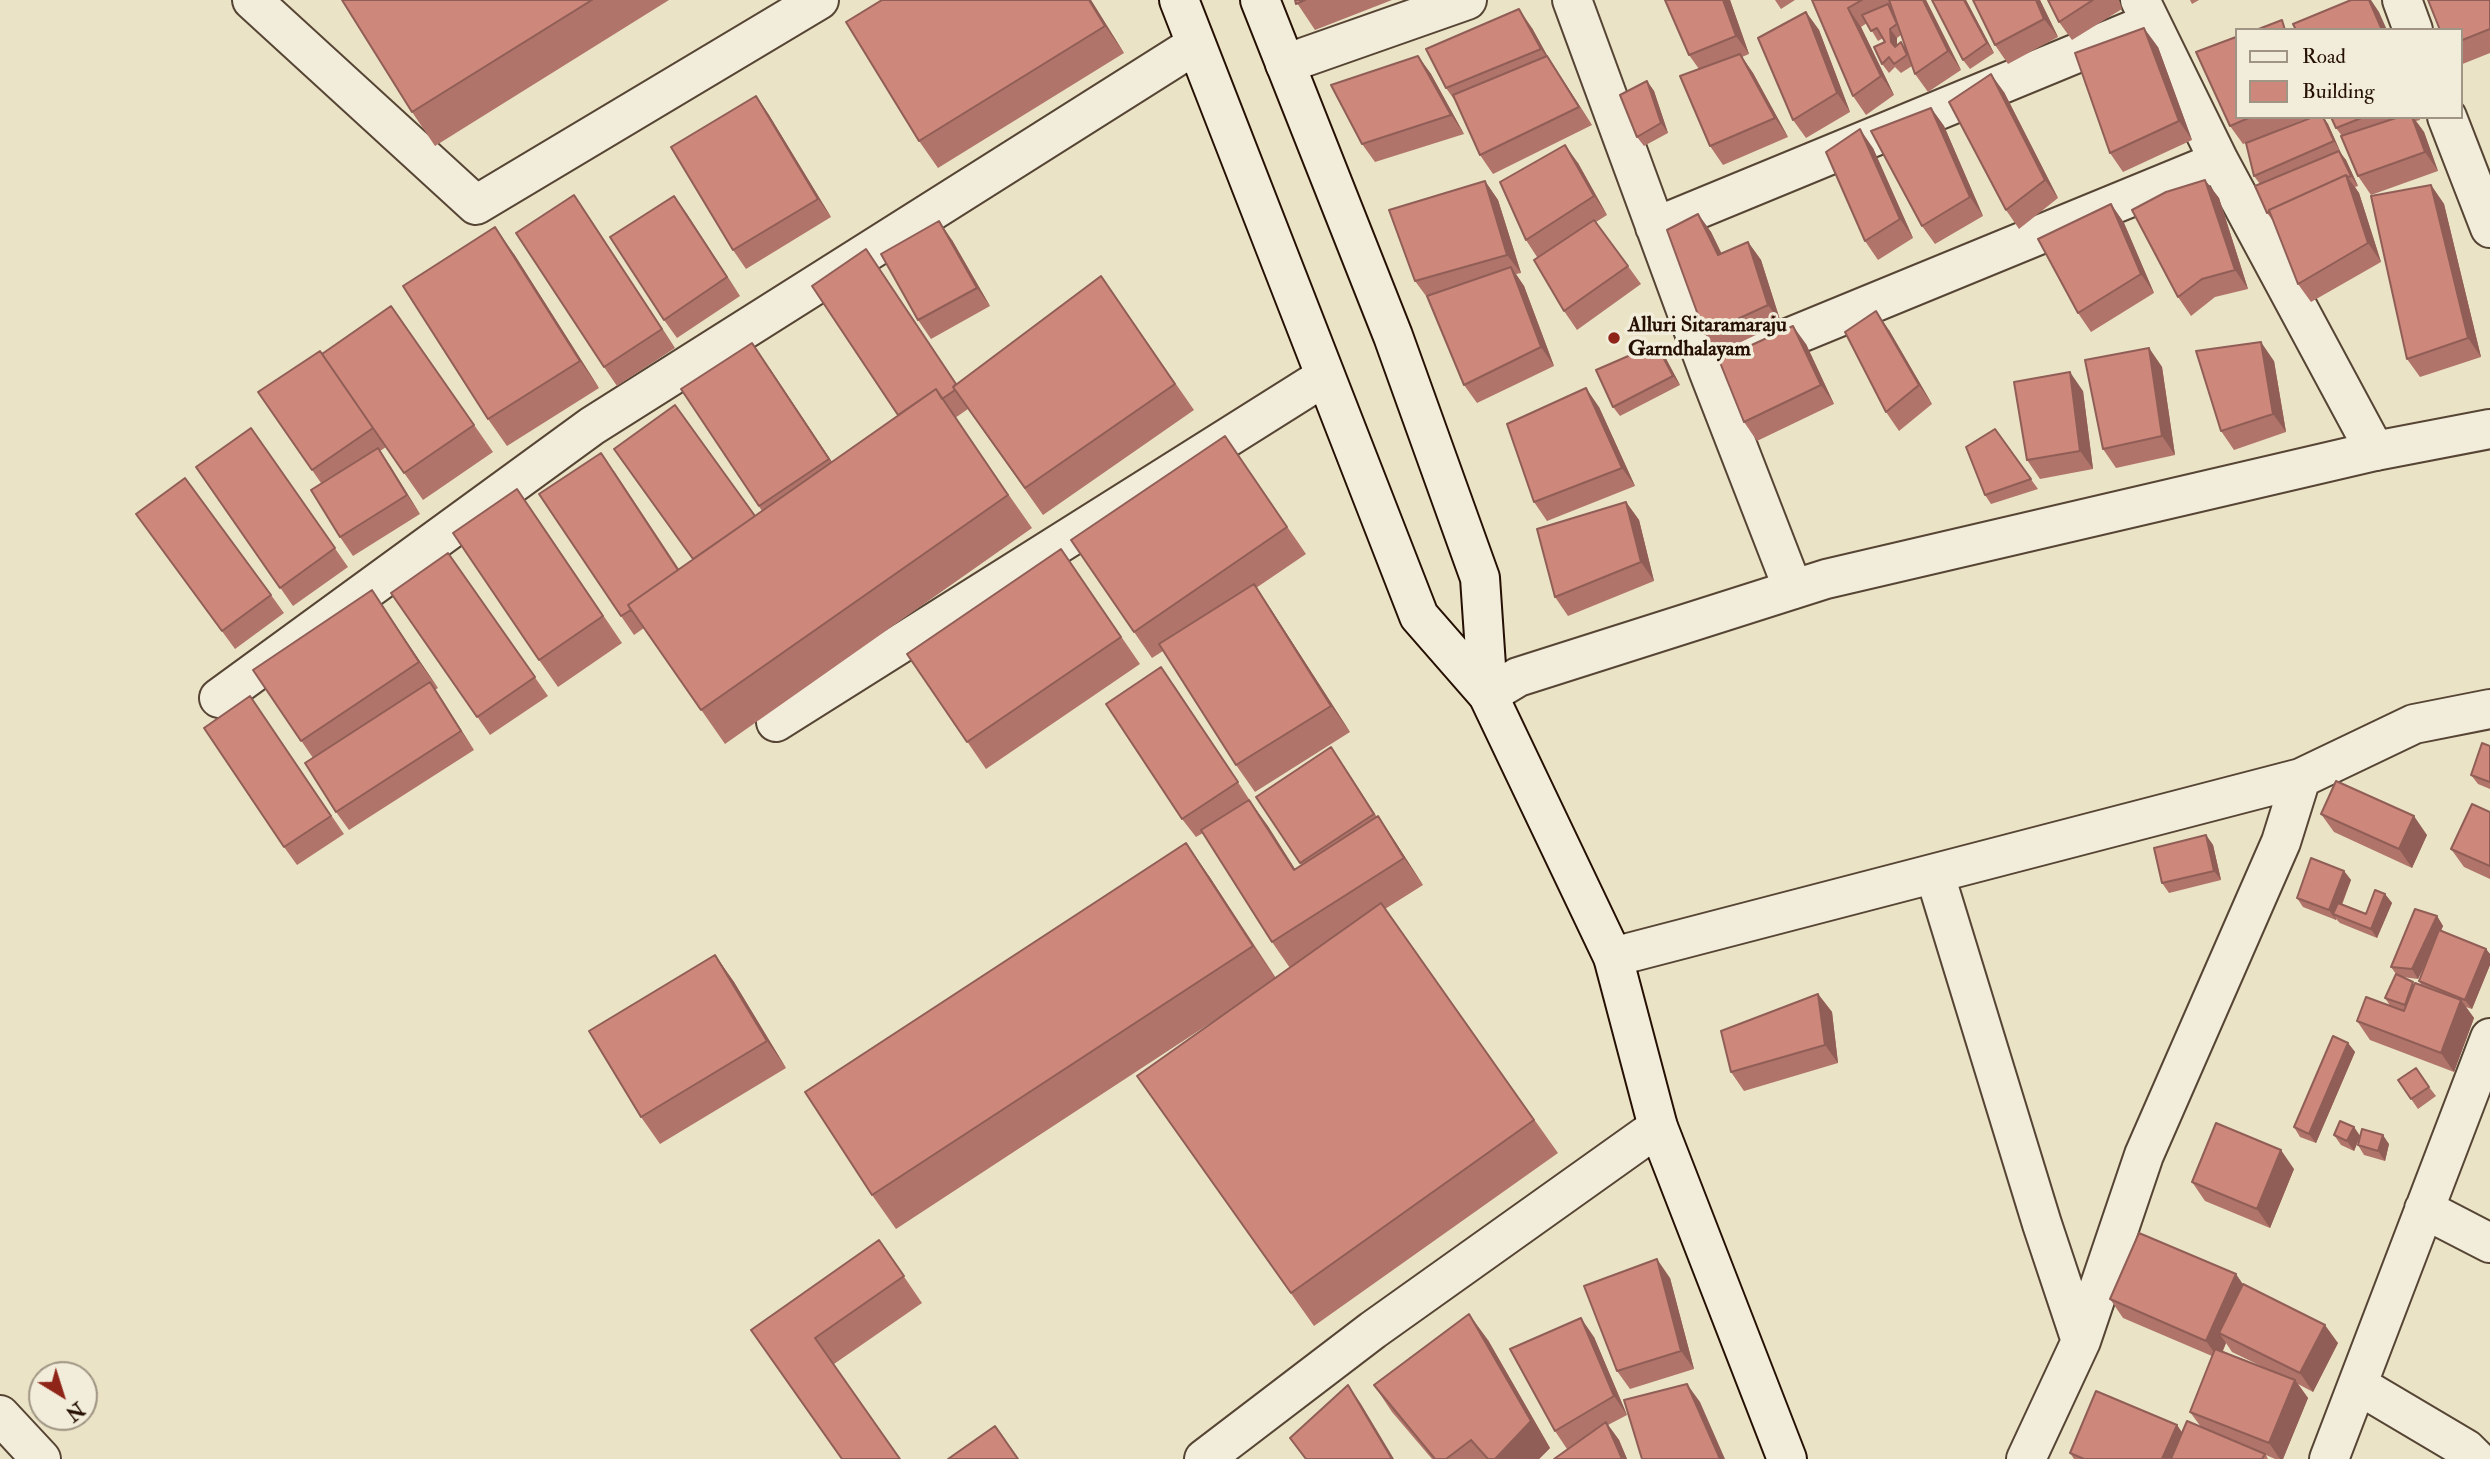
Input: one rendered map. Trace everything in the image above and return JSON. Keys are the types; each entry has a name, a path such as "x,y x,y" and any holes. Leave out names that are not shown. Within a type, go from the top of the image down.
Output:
{"street":[{"path":"252,0 475,205 819,0"},
{"path":"1179,0 1419,616 1488,695 1613,957 1658,1127 1787,1459"},
{"path":"1260,0 1393,336 1480,578 1488,695"},
{"path":"1285,64 1467,0"},
{"path":"1572,0 1708,370 1793,589"},
{"path":"2402,0 2412,28"},
{"path":"1655,227 2145,12 2219,161 2375,451"},
{"path":"219,698 592,426 1195,45"},
{"path":"2448,119 2490,229"},
{"path":"1708,370 2219,161"},
{"path":"776,722 1324,377"},
{"path":"1488,695 1518,677 1826,579 2375,451 2490,429"},
{"path":"1613,957 2301,778 2414,724 2490,709"},
{"path":"2026,1459 2081,1341 2144,1154 2281,842 2301,778"},
{"path":"1935,875 2042,1224 2081,1341"},
{"path":"2329,1459 2490,1038"},
{"path":"1204,1459 1373,1330 1658,1127"},
{"path":"2424,1209 2490,1243"},
{"path":"2358,1385 2466,1449 2476,1459"},
{"path":"0,1415 41,1459"}],"building":[{"path":"342,0 592,0 412,112"},
{"path":"882,0 1089,0 1105,26 919,141 846,22"},
{"path":"1665,0 1723,0 1736,36 1689,55"},
{"path":"1812,0 1862,0 1848,8 1881,76 1853,96"},
{"path":"1889,0 1923,0 1948,51 1915,74"},
{"path":"1932,0 1964,0 1987,43 1963,60"},
{"path":"1973,0 2036,0 2044,19 1995,45"},
{"path":"2048,0 2093,0 2059,22"},
{"path":"2351,0 2369,0 2381,28 2295,28 2293,24"},
{"path":"2428,0 2490,0 2490,29 2462,40 2462,28 2439,28"},
{"path":"1888,4 1897,24 1890,29 1891,42 1895,47 1901,42 1907,55 1894,64 1889,57 1882,64 1874,47 1885,42 1877,28 1871,31 1862,15"},
{"path":"1519,9 1541,49 1446,88 1426,49"},
{"path":"1806,12 1837,93 1793,120 1758,38"},
{"path":"2282,20 2284,28 2261,28"},
{"path":"2144,28 2179,121 2110,153 2075,53"},
{"path":"2234,38 2234,119 2246,119 2230,126 2196,52"},
{"path":"1740,54 1775,118 1710,146 1680,76"},
{"path":"1418,56 1451,115 1362,144 1331,85"},
{"path":"1547,56 1579,107 1480,155 1453,95"},
{"path":"1991,74 2045,180 2006,210 1949,102"},
{"path":"1647,81 1661,123 1637,137 1620,95"},
{"path":"756,96 818,199 733,250 671,147"},
{"path":"1931,108 1970,197 1922,226 1871,131"},
{"path":"2308,119 2324,119 2334,141 2254,176 2246,143"},
{"path":"2332,119 2359,119 2336,128"},
{"path":"2393,119 2413,119 2425,152 2358,176 2341,136"},
{"path":"1860,129 1900,219 1865,241 1826,152"},
{"path":"1565,145 1594,196 1526,240 1500,182"},
{"path":"2339,151 2351,176 2346,175 2267,213 2255,186"},
{"path":"2346,175 2368,243 2298,284 2269,210"},
{"path":"2205,180 2235,270 2202,279 2178,297 2132,210 2166,192"},
{"path":"1485,181 1507,255 1415,281 1389,210"},
{"path":"2431,185 2468,338 2407,359 2371,196"},
{"path":"574,195 662,329 604,367 516,233"},
{"path":"674,196 727,277 664,320 610,237"},
{"path":"2111,204 2141,274 2078,313 2038,239"},
{"path":"1698,214 1718,255 1748,242 1768,305 1705,334 1667,230"},
{"path":"1594,220 1628,266 1564,311 1534,260"},
{"path":"939,221 977,288 918,320 881,254"},
{"path":"495,227 580,361 488,419 403,286"},
{"path":"866,249 956,384 953,387 955,390 942,399 936,389 898,415 812,286"},
{"path":"1511,267 1541,347 1464,385 1427,296"},
{"path":"1101,276 1175,384 1025,488 953,387"},
{"path":"391,306 474,425 404,473 322,354"},
{"path":"1876,311 1919,385 1886,412 1845,332"},
{"path":"1793,326 1821,385 1744,422 1719,360"},
{"path":"2261,342 2273,414 2221,431 2196,351"},
{"path":"752,343 829,459 759,506 681,389"},
{"path":"1656,344 1673,376 1613,407 1596,370"},
{"path":"2149,348 2162,436 2103,449 2085,360"},
{"path":"320,351 373,428 312,470 258,392"},
{"path":"2070,372 2080,451 2027,460 2014,382"},
{"path":"1586,388 1622,468 1534,502 1507,424"},
{"path":"936,389 1008,495 701,710 628,605"},
{"path":"675,405 755,516 693,559 614,449"},
{"path":"251,428 335,548 280,588 196,467"},
{"path":"1995,429 2031,479 1985,495 1966,447"},
{"path":"1225,436 1287,527 1134,632 1071,540"},
{"path":"378,448 407,495 340,537 311,490"},
{"path":"601,453 678,570 628,605 631,610 621,616 539,494"},
{"path":"185,478 271,595 222,631 136,514"},
{"path":"517,489 603,616 539,660 453,533"},
{"path":"1626,502 1641,562 1555,597 1537,529"},
{"path":"1061,549 1121,637 967,742 907,654"},
{"path":"448,553 535,677 477,717 391,593"},
{"path":"1254,584 1331,706 1236,765 1159,644"},
{"path":"372,590 419,662 301,741 253,670"},
{"path":"1161,667 1238,782 1182,819 1106,704"},
{"path":"430,682 461,731 336,812 305,763"},
{"path":"250,696 331,816 284,847 204,728"},
{"path":"2482,743 2490,746 2490,782 2471,775"},
{"path":"1331,747 1374,814 1300,863 1256,797"},
{"path":"2336,781 2414,816 2399,849 2321,814"},
{"path":"1249,800 1294,870 1378,816 1404,858 1272,942 1201,830"},
{"path":"2472,804 2490,812 2490,866 2451,849"},
{"path":"2206,835 2214,871 2162,883 2154,848"},
{"path":"1186,843 1253,946 872,1195 805,1092"},
{"path":"2311,858 2344,871 2329,910 2297,898"},
{"path":"2375,890 2385,894 2371,929 2333,914 2338,903 2366,914"},
{"path":"1381,903 1534,1120 1291,1293 1137,1076"},
{"path":"2415,909 2437,916 2412,969 2391,967"},
{"path":"2439,930 2486,949 2465,1000 2419,981"},
{"path":"715,955 767,1041 641,1117 589,1031"},
{"path":"2396,974 2413,982 2405,1005 2385,998"},
{"path":"2415,983 2461,1000 2441,1053 2357,1021 2366,997 2404,1011"},
{"path":"1818,994 1825,1045 1731,1072 1721,1031"},
{"path":"2333,1036 2348,1043 2309,1134 2294,1127"},
{"path":"2416,1068 2429,1087 2411,1099 2398,1080"},
{"path":"2340,1121 2354,1127 2347,1141 2334,1135"},
{"path":"2216,1123 2281,1150 2257,1209 2192,1182"},
{"path":"2362,1129 2383,1135 2378,1151 2358,1145"},
{"path":"2139,1233 2236,1274 2206,1341 2110,1299"},
{"path":"879,1240 904,1276 815,1338 900,1459 842,1459 751,1330"},
{"path":"1657,1259 1681,1351 1617,1371 1584,1286"},
{"path":"2243,1284 2325,1325 2300,1373 2219,1333"},
{"path":"1469,1314 1531,1421 1495,1459 1488,1459 1471,1440 1446,1459 1435,1459 1374,1385"},
{"path":"1581,1318 1614,1396 1555,1431 1510,1349"},
{"path":"2215,1349 2295,1380 2269,1443 2190,1412"},
{"path":"1687,1384 1720,1459 1642,1459 1624,1400"},
{"path":"1348,1385 1392,1459 1306,1459 1290,1438"},
{"path":"2096,1391 2177,1425 2162,1459 2084,1459 2070,1453"},
{"path":"2187,1421 2265,1454 2262,1459 2171,1459"},
{"path":"1606,1422 1622,1459 1554,1459"},
{"path":"995,1426 1018,1459 948,1459"}],"place":[{"name":"Alluri Sitaramaraju Garndhalayam","path":"1614,338"}]}
